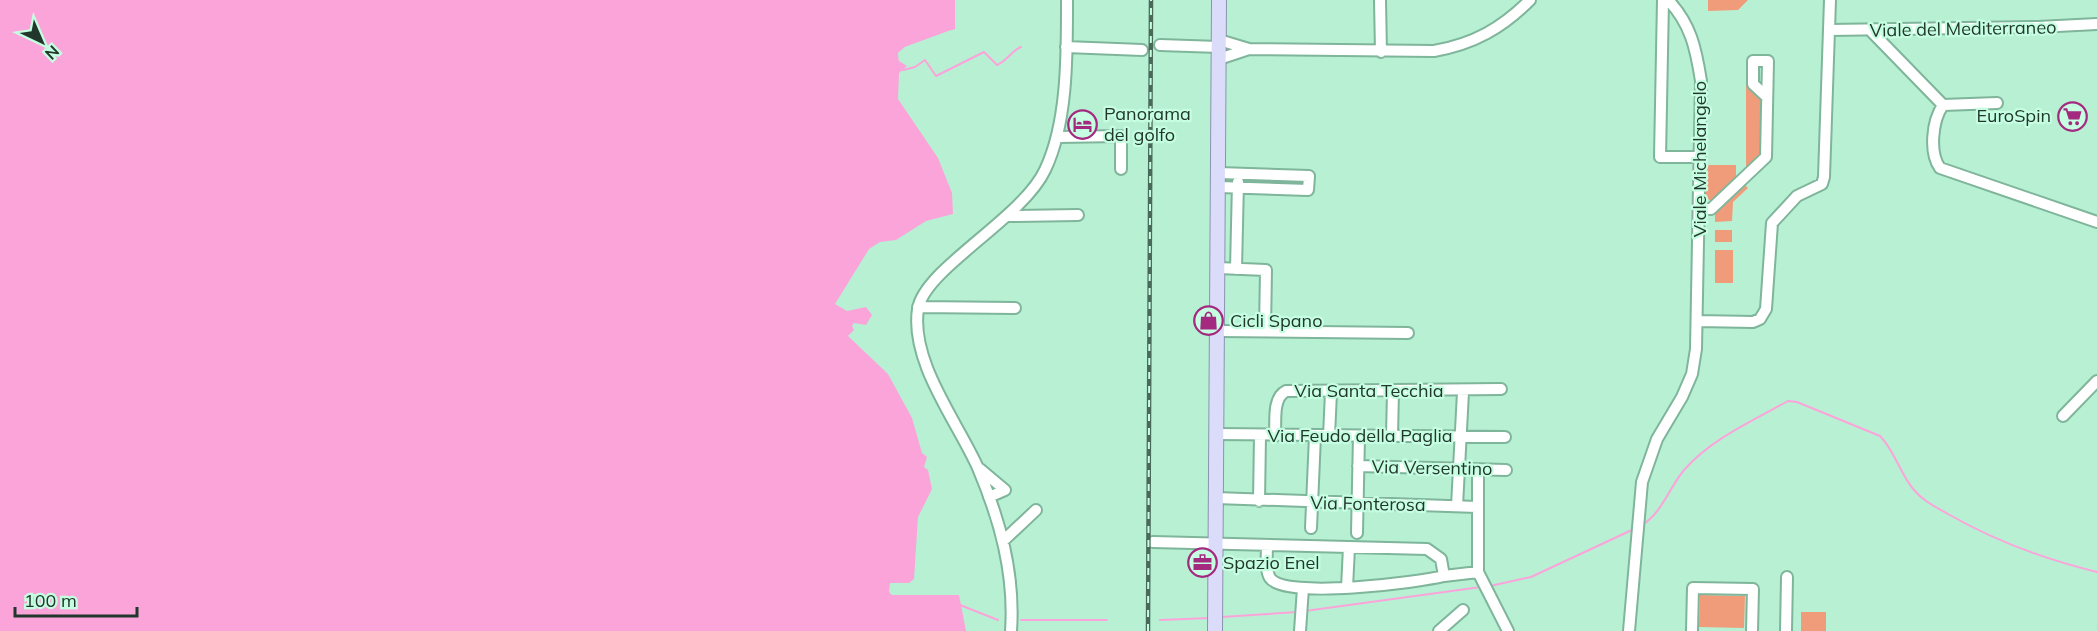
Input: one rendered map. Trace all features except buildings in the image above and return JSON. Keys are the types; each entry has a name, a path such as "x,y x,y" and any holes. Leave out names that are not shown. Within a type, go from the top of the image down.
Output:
{"main road":[{"path":"1215,631 1219,0"}],"street":[{"path":"1011,631 1012,590 1003,540 977,467 924,361 918,329 918,307 931,281 1010,216 1029,195 1045,171 1058,137 1066,47 1067,0"},
{"path":"1380,0 1381,52"},
{"path":"1160,45 1249,50 1434,51 1459,46 1491,33 1530,0"},
{"path":"1663,0 1660,157 1700,157"},
{"name":"Viale Michelangelo","path":"1630,630 1633,567 1642,482 1657,439 1682,398 1692,374 1698,323 1701,81 1697,54 1684,17 1668,0"},
{"path":"1698,323 1753,322 1764,314 1772,223 1797,196 1818,189 1824,177 1830,0"},
{"name":"Viale del Mediterraneo","path":"1829,30 1871,31 2097,24"},
{"path":"1871,31 1943,105 1997,102"},
{"path":"1066,47 1142,50"},
{"path":"1219,49 1249,50"},
{"path":"1700,208 1712,209 1766,157 1767,97"},
{"path":"1943,105 1936,119 1933,159 1940,168 2097,222"},
{"path":"1058,137 1121,136 1121,169"},
{"path":"1236,269 1238,174"},
{"path":"1238,174 1309,176 1308,190 1238,188 1219,180 1238,174"},
{"path":"1010,216 1078,215"},
{"path":"1218,268 1266,270 1265,330"},
{"path":"918,307 1015,308"},
{"path":"1217,331 1408,333"},
{"path":"2063,416 2097,381"},
{"name":"Via Santa Tecchia","path":"1275,436 1280,394 1286,391 1463,392 1501,389"},
{"path":"1392,436 1393,391"},
{"path":"1329,436 1331,392"},
{"path":"1457,506 1463,392"},
{"name":"Via Feudo della Paglia","path":"1216,434 1504,437"},
{"path":"1259,501 1260,436"},
{"path":"1311,546 1315,436"},
{"path":"1357,533 1359,436"},
{"name":"Via Versentino","path":"1358,466 1506,470"},
{"path":"977,467 1005,490 989,497"},
{"path":"1478,470 1478,572 1508,631"},
{"name":"Via Fonterosa","path":"1216,498 1477,507"},
{"path":"1003,540 1036,510"},
{"path":"1153,542 1215,546 1427,549 1442,559 1444,576"},
{"path":"1267,546 1267,568 1270,578 1277,584 1303,588 1347,588 1412,583 1478,572"},
{"path":"1347,588 1349,547"},
{"path":"1786,631 1788,577"},
{"path":"1300,631 1303,588"},
{"path":"1692,631 1693,588 1753,589 1752,631"},
{"path":"1438,631 1463,610"}],"shaded area":[{"path":"0,0 955,0 955,29 905,47 898,53 899,61 907,66 899,73 898,99 938,158 952,193 953,214 926,221 896,240 880,242 869,249 835,304 847,311 866,307 872,315 866,325 854,323 852,326 854,330 848,336 888,374 912,418 922,453 927,457 924,467 928,470 932,489 918,517 914,579 909,583 890,583 892,595 959,595 966,631 0,631"},
{"path":"1708,0 1748,0 1738,10 1708,11"},
{"path":"1746,84 1762,99 1761,156 1746,171"},
{"path":"1704,165 1736,165 1736,177 1711,201 1704,197"},
{"path":"1744,184 1748,188 1733,202 1732,221 1715,222 1715,212"},
{"path":"1715,230 1732,230 1732,242 1715,242"},
{"path":"1715,250 1733,250 1733,283 1715,283"},
{"path":"1700,595 1745,596 1744,628 1699,627"},
{"path":"1801,612 1826,612 1826,631 1801,631"}],"pier":[{"path":"951,30 950,34 901,54 902,60 910,65 899,61 898,53 905,47"},
{"path":"890,583 909,583 911,585 892,586 893,592 935,590 941,593 960,592 962,595 892,595 889,592"}],"waterway":[{"path":"903,70 915,67 925,60 936,76 984,52 997,65 1021,47"},
{"path":"1642,525 1655,514 1684,470 1695,459 1733,431 1788,401 1797,402 1880,436 1914,490 1926,501 1948,514 1984,533 2020,548 2097,572"},
{"path":"1490,586 1531,577 1634,529"},
{"path":"1305,611 1481,587"},
{"path":"960,605 998,620"},
{"path":"1222,617 1297,612"},
{"path":"1160,620 1210,618"},
{"path":"1021,620 1107,620"}],"railway":[{"path":"1148,631 1151,0"}],"place":[{"name":"EuroSpin","path":"2072,116"},
{"name":"Panorama del golfo","path":"1083,124"},
{"name":"Cicli Spano","path":"1209,321"},
{"name":"Spazio Enel","path":"1202,563"}]}
